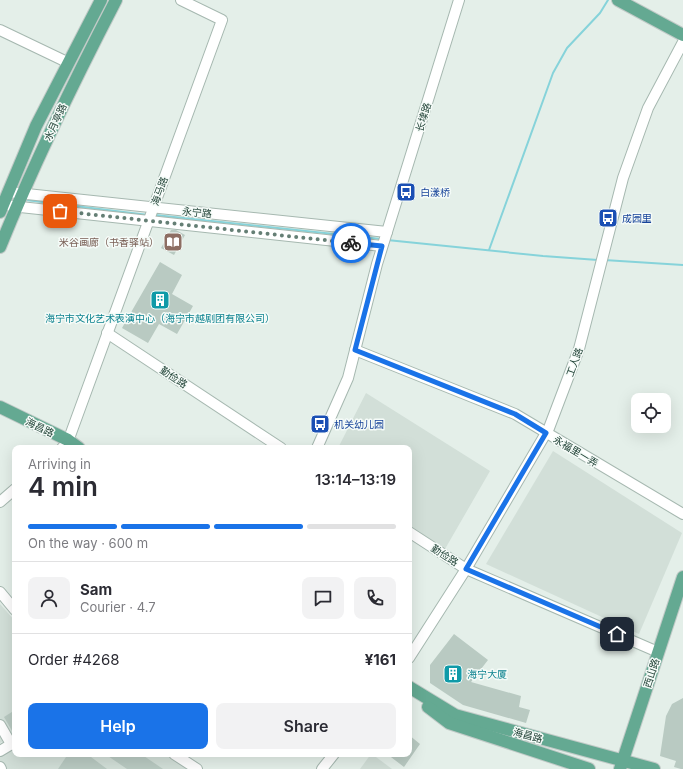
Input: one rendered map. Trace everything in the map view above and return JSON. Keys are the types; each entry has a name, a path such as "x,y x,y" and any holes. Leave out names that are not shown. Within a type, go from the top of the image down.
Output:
{"main road":[{"name":"水月亭路","path":"2,208 36,126 101,0"},
{"name":"水月亭路","path":"0,247 19,198 81,68 116,0"},
{"path":"618,0 683,35"},
{"path":"630,0 683,26"},
{"name":"海昌路","path":"0,407 67,445"},
{"name":"海昌路","path":"0,413 67,445"},
{"name":"西山路","path":"622,764 683,577"},
{"name":"海昌路","path":"412,689 455,715 622,764 654,769"},
{"name":"海昌路","path":"412,695 449,723 590,769"}],"street":[{"name":"海马路","path":"67,445 222,20 181,0"},
{"name":"长埭路","path":"386,233 459,0"},
{"path":"0,30 69,63"},
{"name":"工人路","path":"412,653 466,569 546,433 579,349 623,178 648,108 683,42"},
{"name":"永宁路","path":"9,190 19,198 150,215 386,233"},
{"path":"2,208 19,198 383,245"},
{"path":"318,445 348,378 386,233"},
{"name":"勤俭路","path":"107,332 276,445"},
{"name":"永福里一弄","path":"355,350 515,414 683,514"},
{"path":"0,502 12,492"},
{"name":"勤俭路","path":"412,534 466,569 658,652"},
{"path":"0,592 12,606"},
{"path":"0,725 12,742"},
{"path":"0,751 12,744"},
{"path":"179,757 197,769"},
{"path":"322,769 332,757"}],"shaded area":[{"path":"366,393 490,471 445,549 412,527 412,445 340,445"},
{"path":"553,451 682,533 639,634 486,564"},
{"path":"0,604 12,618 12,736 0,743"},
{"path":"12,744 12,757 172,757 189,769 0,769 0,751"},
{"path":"369,757 376,757 392,769 360,769"}],"building":[{"name":"米谷画廊（书香驿站）","path":"171,230 176,230 185,235 174,255 161,248"},
{"name":"海宁市文化艺术表演中心（海宁市越剧团有限公司）","path":"160,262 182,275 172,294 193,306 177,334 159,324 148,343 122,328"},
{"name":"海宁大厦","path":"454,634 488,660 471,682 521,696 519,707 530,710 526,723 463,705 430,683 430,665"},
{"path":"683,698 683,769 681,769 674,767 676,761 660,756 666,716 672,704"},
{"path":"12,712 12,731 4,717"},
{"path":"412,737 420,744 412,756"},
{"path":"66,757 91,757 107,769 58,769"},
{"path":"109,757 145,757 163,769 127,769"},
{"path":"391,757 411,757 404,767"}],"waterway":[{"path":"489,250 553,73 567,48 600,13 608,0"},
{"path":"26,200 148,215"},
{"path":"155,215 381,239"},
{"path":"387,240 543,256 598,260"},
{"path":"604,260 683,265"}],"way so far":[{"path":"60,211 351,243"}],"place":[{"name":"白漾桥","path":"406,192"},
{"name":"成园里","path":"608,218"},
{"name":"米谷画廊（书香驿站）","path":"173,242"},
{"name":"海宁市文化艺术表演中心（海宁市越剧团有限公司）","path":"160,300"},
{"name":"机关幼儿园","path":"320,424"},
{"name":"海宁大厦","path":"453,674"}],"route":[{"path":"351,243 382,246 355,350 515,414 546,433 466,569 617,634"}]}
